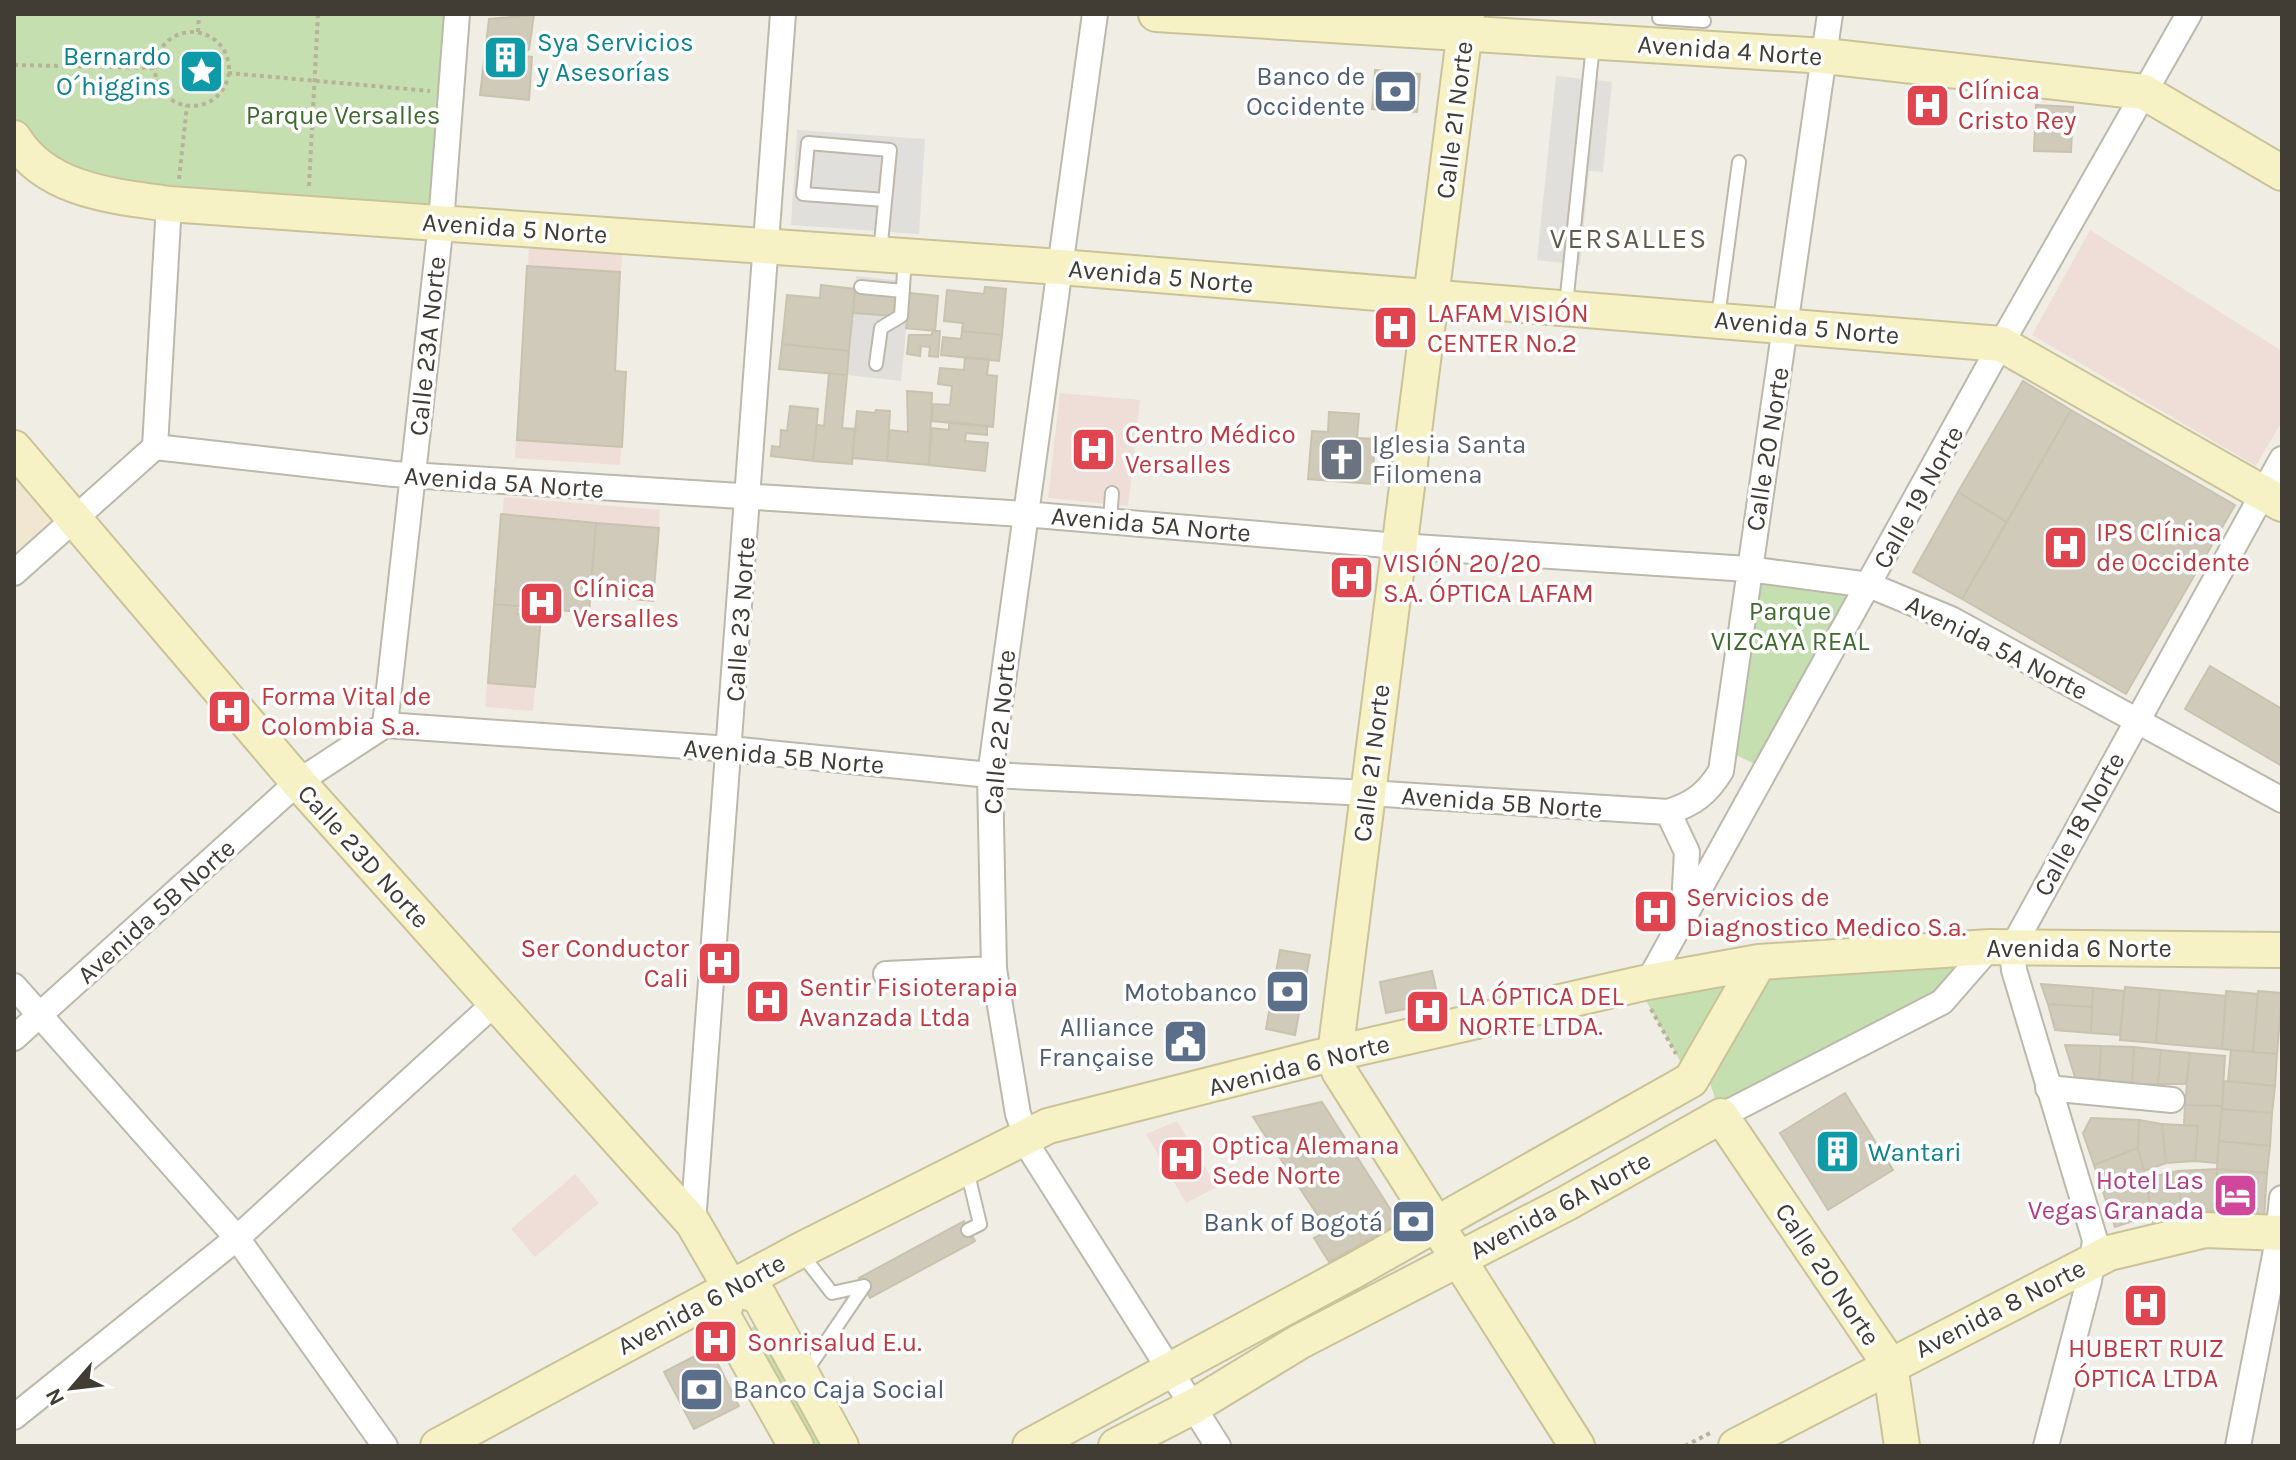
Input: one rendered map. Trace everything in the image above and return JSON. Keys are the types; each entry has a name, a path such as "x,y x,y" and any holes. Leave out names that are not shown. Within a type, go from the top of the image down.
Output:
{"street":[{"name":"Calle 23A Norte","path":"385,725 441,223 457,14"},
{"name":"Calle 23 Norte","path":"693,1223 783,14"},
{"name":"Calle 22 Norte","path":"1095,14 990,775 994,969 1018,1114 1025,1135 1218,1446"},
{"name":"Avenida 4 Norte","path":"1156,14 1466,24 1593,42 1658,26 1703,28 1825,56 2144,92 2282,173"},
{"name":"Calle 20 Norte","path":"1668,812 1691,804 1709,790 1721,771 1830,14"},
{"name":"Calle 19 Norte","path":"1642,983 1684,915 2001,344 2189,14"},
{"name":"Calle 21 Norte","path":"1335,1054 1466,24"},
{"name":"Avenida 5 Norte","path":"16,145 35,162 71,185 114,196 174,194 307,212 766,247 896,268 1060,267 2001,344 2273,498"},
{"path":"14,573 155,447 174,194"},
{"name":"Avenida 5A Norte","path":"155,447 413,476 1024,514 1399,546 1748,569 1869,585 1951,619 2282,800"},
{"name":"Calle 23D Norte","path":"14,448 298,782 693,1223 723,1274"},
{"name":"Calle 18 Norte","path":"2001,947 2273,498 2282,459"},
{"name":"Avenida 5B Norte","path":"14,1038 298,782 385,725 730,749 990,775 1368,793 1668,812"},
{"path":"1726,741 1734,754 1755,764 1766,760 1778,745"},
{"path":"1668,812 1687,852 1684,915"},
{"path":"2001,947 2014,970 2095,1240 2094,1261 2046,1446"},
{"name":"Avenida 6 Norte","path":"438,1446 723,1274 799,1251 1025,1135 1335,1054 1642,983 1759,962 2001,947 2282,950"},
{"name":"Avenida 6A Norte","path":"1116,1446 1194,1406 1299,1342 1721,1116 1942,1002 2001,947"},
{"path":"1691,1080 1759,962"},
{"path":"886,974 994,969"},
{"path":"14,986 237,1238 385,1446"},
{"path":"14,1417 237,1238 495,1003"},
{"path":"1335,1054 1339,1071 1577,1446"},
{"name":"Avenida 6A Norte","path":"1030,1446 1436,1225 1691,1080"},
{"path":"2048,1088 2172,1100"},
{"name":"Calle 20 Norte","path":"1721,1116 1890,1365 1902,1446"},
{"path":"2238,1446 2280,1232 2282,1198"},
{"name":"Avenida 8 Norte","path":"1736,1446 2094,1261 2135,1245 2205,1230 2280,1232"},
{"path":"723,1274 759,1296 841,1446"},
{"path":"723,1274 723,1316 796,1446"}],"lane":[{"path":"1566,308 1593,42"},
{"path":"876,364 881,328 901,316 885,200 890,150 808,143 803,194 885,200"},
{"path":"1718,320 1739,162"},
{"path":"861,287 896,268"},
{"path":"1110,521 1112,493"},
{"path":"966,1167 980,1224 968,1230"},
{"path":"799,1251 832,1293 864,1286 803,1376"}],"path":[{"path":"198,32 199,14"},
{"path":"307,212 318,14"},
{"path":"198,32 217,42 224,51 228,73 224,87 215,98 202,105 187,105 164,93 155,68 157,55 173,37 198,32"},
{"path":"14,65 155,68"},
{"path":"228,73 432,91"},
{"path":"174,194 187,105"},
{"path":"1642,983 1691,1080"}],"shaded area":[{"path":"1556,76 1612,82 1603,172 1589,171 1580,265 1537,260"},
{"path":"797,130 925,139 919,234 791,225"},
{"name":"IPS Clínica de Occidente","path":"2090,230 2282,351 2282,421 2256,466 2032,335"},
{"path":"529,247 622,254 615,370 626,372 620,465 515,458"},
{"path":"856,276 911,282 901,381 847,375"},
{"name":"Centro Médico Versalles","path":"1060,393 1140,400 1128,506 1048,498"},
{"path":"14,448 75,517 14,573"},
{"name":"Clínica Versalles","path":"504,497 660,510 653,601 590,596 589,613 542,609 533,711 485,707"},
{"name":"Optica Alemana Sede Norte","path":"1177,1121 1217,1187 1186,1203 1146,1134"},
{"path":"575,1174 599,1203 535,1257 511,1229"}],"green space":[{"name":"Parque Versalles","path":"14,14 457,14 441,223 114,196 14,138"},
{"name":"Parque VIZCAYA REAL","path":"1748,569 1869,585 1755,764 1734,754"},
{"path":"1960,948 1972,971 1721,1116 1703,1062 1691,1080 1637,985"},
{"path":"760,1322 839,1446 800,1446 745,1332"}],"building":[{"name":"Sya Servicios y Asesorías","path":"534,15 529,49 523,56 532,57 529,100 480,95 489,19"},
{"name":"Banco de Occidente","path":"1375,70 1420,74 1417,112 1372,109"},
{"path":"2036,105 2073,107 2071,152 2034,151"},
{"path":"527,266 620,272 615,371 626,372 622,447 517,440"},
{"path":"821,285 855,289 849,351 782,344 787,295 820,298"},
{"path":"985,287 1006,289 1002,335 962,331 963,323 944,321 947,290 984,294"},
{"path":"855,292 895,296 894,316 853,313"},
{"path":"910,293 938,296 935,331 906,328"},
{"path":"932,330 940,331 938,357 929,356 930,347 921,346 920,356 907,354 909,335 932,335"},
{"path":"962,331 1002,335 999,361 941,355 943,337 961,339"},
{"path":"782,344 849,351 847,375 779,369"},
{"path":"965,357 989,359 987,375 997,376 993,427 932,421 933,404 950,405 952,386 938,384 940,368 964,370"},
{"path":"829,373 847,375 842,428 855,429 852,464 813,461 817,425 824,426"},
{"path":"2023,381 2071,410 2007,522 1958,492"},
{"path":"907,391 932,393 929,465 887,461 890,430 908,432"},
{"path":"790,406 818,409 813,461 771,456 772,446 780,447 781,430 787,431"},
{"path":"876,410 890,411 887,461 852,458 857,411 875,413"},
{"name":"IPS Clínica de Occidente","path":"2071,410 2235,505 2126,694 1962,599"},
{"name":"Iglesia Santa Filomena","path":"1329,412 1359,414 1357,438 1375,439 1372,484 1308,479 1312,431 1328,432"},
{"path":"949,422 987,426 987,435 966,433 965,441 988,443 985,471 929,465 932,428 949,430"},
{"path":"1958,492 2007,522 1962,599 1913,572"},
{"path":"501,514 596,523 589,613 494,604"},
{"path":"596,523 659,528 653,601 590,595"},
{"path":"494,604 518,606 517,614 541,616 535,687 488,683"},
{"path":"2210,666 2282,709 2282,766 2185,709"},
{"name":"Motobanco","path":"1280,950 1310,955 1295,1035 1266,1029"},
{"path":"1432,971 1439,1002 1386,1013 1380,982"},
{"path":"2041,984 2093,988 2092,1007 2048,1004"},
{"path":"2125,987 2160,990 2156,1043 2120,1040"},
{"path":"2093,988 2124,991 2120,1035 2091,1033"},
{"path":"2160,990 2226,996 2222,1049 2156,1043"},
{"path":"2226,991 2258,994 2253,1052 2222,1049"},
{"path":"2258,991 2282,993 2277,1054 2253,1052"},
{"path":"2048,1004 2092,1007 2091,1033 2055,1030"},
{"path":"2065,1045 2101,1046 2099,1082 2076,1080"},
{"path":"2101,1046 2134,1047 2132,1084 2099,1082"},
{"path":"2134,1047 2161,1050 2158,1084 2132,1084"},
{"path":"2161,1050 2190,1053 2186,1084 2158,1084"},
{"path":"2231,1050 2277,1054 2275,1086 2228,1081"},
{"path":"2190,1053 2225,1056 2222,1106 2185,1105"},
{"path":"2224,1081 2275,1086 2272,1113 2222,1109"},
{"name":"Wantari","path":"1845,1093 1893,1170 1828,1210 1780,1133"},
{"path":"1322,1102 1399,1223 1329,1262 1314,1238 1328,1231 1253,1117"},
{"path":"2185,1105 2222,1106 2217,1163 2195,1161 2198,1126 2184,1125"},
{"path":"2222,1109 2272,1113 2270,1146 2219,1141"},
{"path":"2091,1118 2139,1120 2138,1148 2094,1165 2083,1133"},
{"path":"2139,1120 2162,1124 2166,1163 2144,1171 2138,1148"},
{"path":"2162,1124 2198,1126 2195,1161 2166,1163"},
{"path":"2219,1141 2270,1146 2267,1173 2217,1169"},
{"path":"2138,1148 2146,1178 2103,1192 2094,1165"},
{"path":"2217,1169 2267,1173 2264,1217 2215,1215"},
{"path":"2217,1169 2215,1211 2182,1213 2178,1171"},
{"path":"2178,1171 2182,1213 2153,1222 2146,1178"},
{"path":"2146,1178 2151,1215 2115,1227 2103,1192"},
{"path":"964,1221 975,1241 870,1298 859,1278"},
{"name":"Banco Caja Social","path":"710,1348 739,1406 694,1429 664,1372"}],"place":[{"name":"Sya Servicios y Asesorías","path":"506,57"},
{"name":"Bernardo O´higgins","path":"202,71"},
{"name":"Banco de Occidente","path":"1396,91"},
{"name":"Clínica Cristo Rey","path":"1927,105"},
{"name":"LAFAM VISIÓN CENTER No.2","path":"1396,328"},
{"name":"Centro Médico Versalles","path":"1094,449"},
{"name":"Iglesia Santa Filomena","path":"1341,459"},
{"name":"IPS Clínica de Occidente","path":"2065,547"},
{"name":"VISIÓN 20/20 S.A. ÓPTICA LAFAM","path":"1352,578"},
{"name":"Clínica Versalles","path":"542,603"},
{"name":"Forma Vital de Colombia S.a.","path":"230,711"},
{"name":"Servicios de Diagnostico Medico S.a.","path":"1655,912"},
{"name":"Ser Conductor Cali","path":"720,963"},
{"name":"Motobanco","path":"1288,992"},
{"name":"Sentir Fisioterapia Avanzada Ltda","path":"768,1002"},
{"name":"LA ÓPTICA DEL NORTE LTDA.","path":"1427,1011"},
{"name":"Alliance Française","path":"1185,1042"},
{"name":"Wantari","path":"1837,1152"},
{"name":"Optica Alemana Sede Norte","path":"1181,1160"},
{"name":"Hotel Las Vegas Granada","path":"2235,1195"},
{"name":"Bank of Bogotá","path":"1414,1222"},
{"name":"HUBERT RUIZ ÓPTICA LTDA","path":"2146,1305"},
{"name":"Sonrisalud E.u.","path":"716,1342"},
{"name":"Banco Caja Social","path":"702,1389"}],"district":[{"name":"VERSALLES","path":"1629,238"}]}
